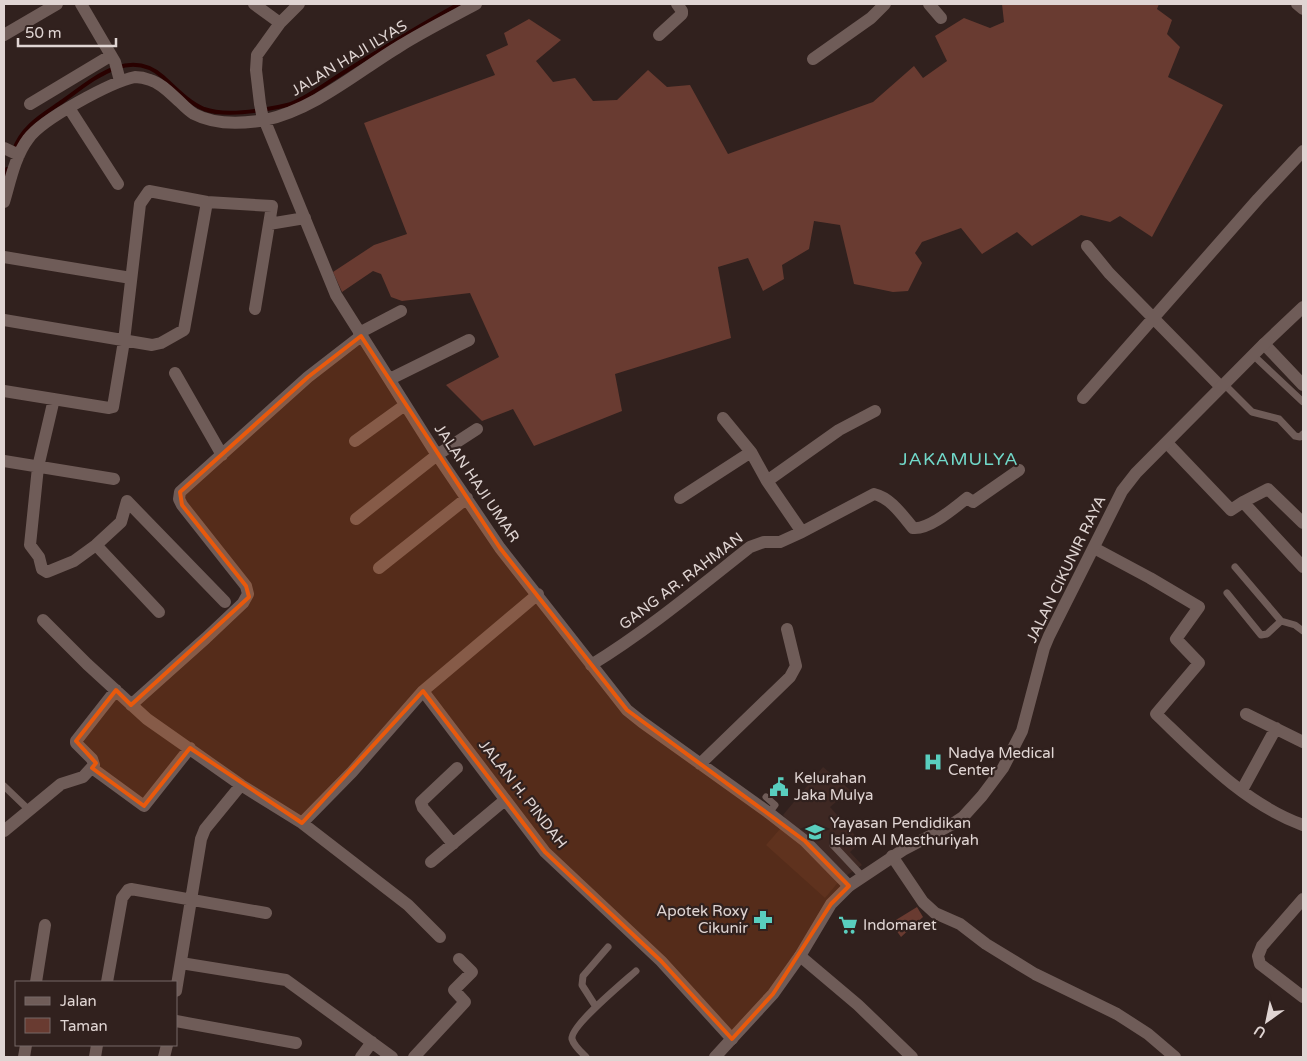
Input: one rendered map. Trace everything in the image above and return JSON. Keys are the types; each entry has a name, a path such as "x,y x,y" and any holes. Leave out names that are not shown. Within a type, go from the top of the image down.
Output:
{"street":[{"path":"4,34 56,4"},
{"path":"81,4 116,69"},
{"path":"254,4 280,23"},
{"name":"JALAN HAJI UMAR","path":"299,4 280,23 258,54 256,70 262,112 336,295 360,335 437,455 500,548 538,594 627,710 769,812 805,841 849,886"},
{"name":"JALAN HAJI ILYAS","path":"116,69 152,80 193,114 210,120 232,123 262,112 297,110 401,45 476,4"},
{"path":"659,35 682,14 677,4"},
{"path":"812,59 871,18 885,4"},
{"path":"929,4 941,18"},
{"path":"1297,4 1303,9"},
{"path":"30,104 116,69"},
{"path":"4,202 11,152 28,139 39,127 69,108 116,69"},
{"path":"69,108 118,184"},
{"path":"1083,398 1258,198 1303,151"},
{"path":"4,391 54,400 113,407 124,341 140,204 149,191 207,202 272,206 255,309"},
{"path":"4,320 152,345 161,343 184,330 207,202"},
{"path":"269,224 305,218"},
{"path":"1087,246 1109,273 1222,386"},
{"path":"4,258 131,278"},
{"name":"JALAN CIKUNIR RAYA","path":"715,1057 773,994 800,956 831,904 849,886 892,856 963,817 982,796 1003,768 1022,731 1044,648 1049,636 1122,491 1136,473 1303,307"},
{"path":"131,705 206,638 247,598 248,594 246,586 182,505 179,498 180,492 255,422 308,377 360,335 401,311"},
{"path":"390,380 469,340"},
{"path":"1264,344 1303,385"},
{"path":"175,373 222,454"},
{"path":"54,400 38,467 30,545 39,557 42,569 47,572 74,560 96,545 121,522 127,501 225,602"},
{"path":"355,441 405,405"},
{"path":"766,481 839,430 875,412"},
{"path":"723,418 751,452 766,481 802,532"},
{"path":"356,519 437,455 477,428"},
{"path":"1167,443 1231,510 1268,489 1303,523"},
{"path":"680,498 751,452"},
{"path":"4,461 114,479"},
{"name":"GANG AR. RAHMAN","path":"591,665 638,634 750,547 764,542 780,542 874,494 888,500 913,528 918,529 933,522 967,498 973,502 1019,470"},
{"path":"379,568 467,498"},
{"path":"1243,502 1303,567"},
{"path":"96,545 159,612"},
{"path":"1094,548 1199,607 1176,639 1199,662 1156,714 1209,764 1261,805 1282,817 1303,825"},
{"path":"302,823 346,779 423,691 538,594"},
{"path":"43,620 131,705 147,718 241,786 302,823 408,905 440,937"},
{"path":"700,764 790,678 796,666 787,629"},
{"path":"4,831 61,784 83,777 92,768 94,765 92,759 76,741 116,690"},
{"name":"JALAN H. PINDAH","path":"423,691 545,852 661,961 732,1039"},
{"path":"1246,714 1303,742"},
{"path":"1242,790 1276,728"},
{"path":"92,768 144,806 190,748"},
{"path":"452,844 423,808 421,802 457,768"},
{"path":"178,981 192,900 198,851 205,828 241,786"},
{"path":"431,862 505,800"},
{"path":"892,856 923,902 935,913 960,924 986,944 1035,974 1117,1014 1148,1034 1174,1057"},
{"path":"107,981 122,898 125,892 131,889 266,913"},
{"path":"1303,899 1262,946 1258,956 1260,964 1303,997"},
{"path":"36,981 44,925"},
{"path":"800,956 858,1006 912,1057"},
{"path":"414,1057 465,1002 454,990 472,972 459,959"},
{"path":"181,963 286,980 392,1057"},
{"path":"178,1021 296,1043"},
{"path":"361,1057 372,1042"}],"lane":[{"path":"1253,355 1303,402"},
{"path":"1222,386 1252,412 1279,419 1295,436 1300,437 1303,434"},
{"path":"1235,567 1281,621 1295,625 1303,631"},
{"path":"1227,593 1261,635 1267,634 1281,621"},
{"path":"4,786 29,810"},
{"path":"766,797 775,805 769,812"},
{"path":"833,845 862,876"},
{"path":"596,1008 582,985 583,976 608,947"},
{"path":"586,1057 575,1045 572,1037 574,1030 636,970"}],"highlighted area":[{"path":"361,336 500,548 627,710 805,841 849,886 831,904 773,994 732,1039 661,961 545,852 423,691 302,823 190,748 144,806 92,768 96,763 76,741 116,690 131,705 249,597 246,586 182,505 180,492 308,377"}],"shaded area":[{"name":"Yayasan Pendidikan Islam Al Masthuriyah","path":"823,767 850,790 830,807 861,842 850,852 862,865 840,880 825,898 766,845 787,821 783,815"}],"green space":[{"path":"1002,4 1159,4 1157,9 1172,20 1167,34 1180,47 1168,77 1223,105 1152,237 1120,216 1110,222 1081,215 1032,246 1017,232 982,254 961,228 922,242 915,253 922,263 908,291 893,292 854,284 840,225 814,221 809,249 782,265 784,279 763,291 748,258 718,267 731,338 615,374 622,411 534,446 513,409 482,421 446,385 499,357 470,293 402,301 391,297 381,274 373,271 342,292 333,272 374,245 407,234 364,123 495,75 486,55 508,45 504,33 529,19 561,40 536,61 553,82 575,78 593,101 617,100 648,70 667,87 690,85 728,154 873,102 914,66 923,78 947,61 935,36 964,18 990,28 1004,22"},
{"path":"917,907 923,917 901,937 891,923"}],"waterway":[{"path":"14,150 22,134 41,116 98,76 111,70 137,65 150,68 163,77 182,95 204,109 234,113 257,111 293,103 459,4"},
{"path":"4,179 7,169"}],"place":[{"name":"Nadya Medical Center","path":"933,762"},
{"name":"Kelurahan Jaka Mulya","path":"779,787"},
{"name":"Yayasan Pendidikan Islam Al Masthuriyah","path":"815,832"},
{"name":"Apotek Roxy Cikunir","path":"763,920"},
{"name":"Indomaret","path":"848,925"}],"district":[{"name":"JAKAMULYA","path":"959,459"}]}
